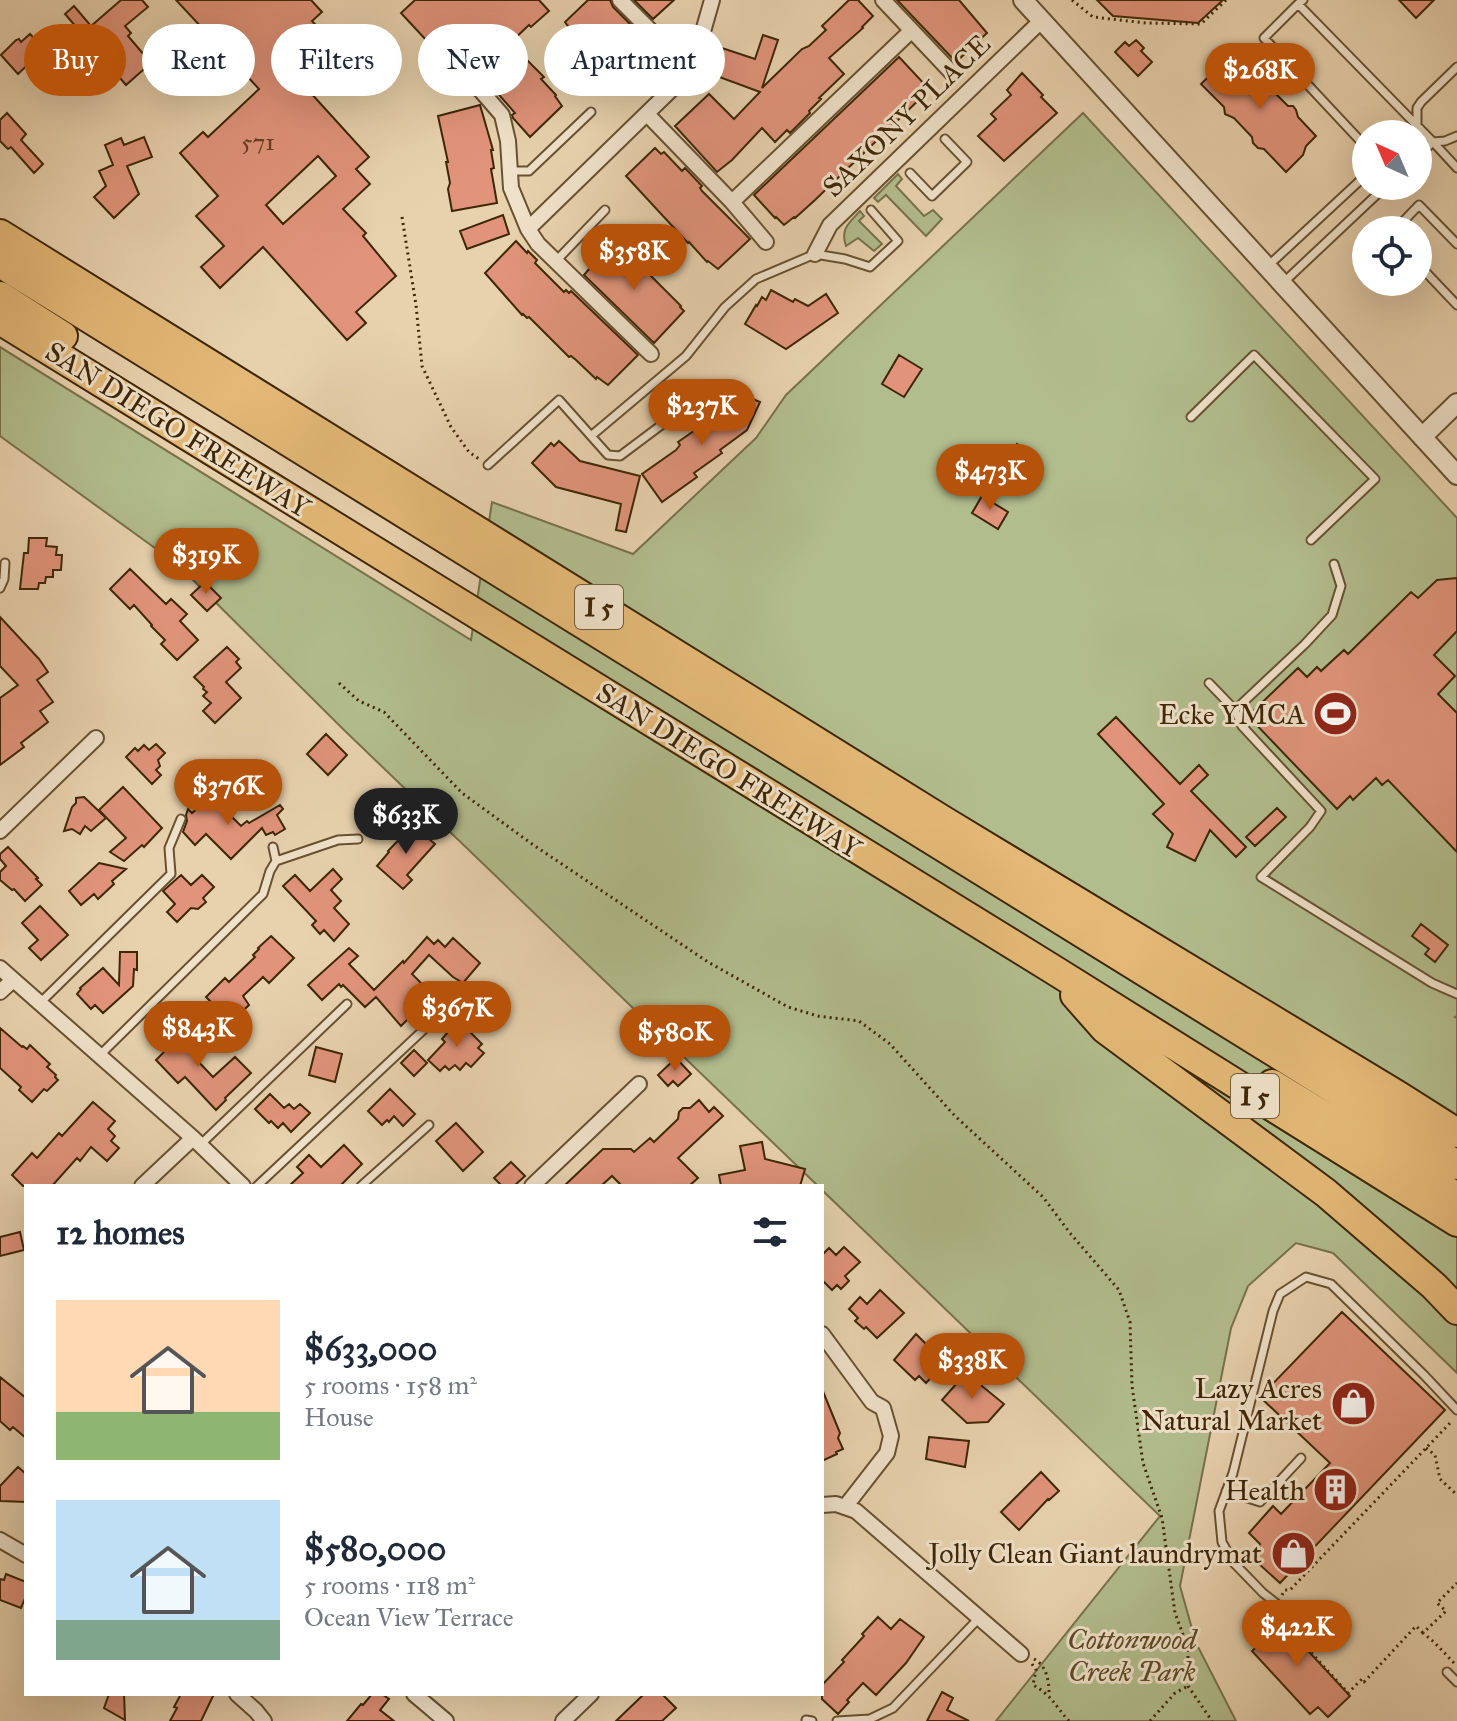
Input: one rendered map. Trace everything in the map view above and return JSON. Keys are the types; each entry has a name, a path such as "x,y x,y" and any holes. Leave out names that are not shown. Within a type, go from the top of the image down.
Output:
{"highway":[{"name":"I 5","path":"0,234 930,813 1457,1133"},
{"path":"0,263 1457,1165"},
{"path":"0,296 338,508 1457,1197"},
{"name":"SAN DIEGO FREEWAY","path":"0,320 1457,1222"},
{"path":"1054,970 1105,1029 1326,1193 1434,1286 1457,1310"},
{"path":"1397,1095 1457,1120"}],"street":[{"path":"620,0 644,24"},
{"path":"705,24 712,0"},
{"path":"883,0 953,74"},
{"path":"1023,0 1457,475"},
{"name":"SAXONY PLACE","path":"815,254 830,225 1042,20"},
{"path":"732,202 911,31"},
{"path":"486,96 502,115 508,141 511,188 528,229 538,244 651,354"},
{"path":"528,229 665,96"},
{"path":"647,114 766,242"},
{"path":"1422,437 1457,403"},
{"path":"0,831 96,738"},
{"path":"0,968 241,1184"},
{"path":"0,992 13,980"},
{"path":"534,1184 639,1084"},
{"path":"144,1184 196,1142"},
{"path":"824,1337 872,1402 883,1408 891,1436 887,1453 845,1507"},
{"path":"824,1505 836,1504 856,1511 1021,1654"},
{"path":"0,1540 24,1554"},
{"path":"239,1696 264,1721"},
{"path":"416,1696 446,1721"},
{"path":"563,1721 589,1696"}],"lane":[{"path":"1352,132 1264,38 1301,2 1411,120"},
{"path":"1417,120 1417,108 1457,67"},
{"path":"510,171 529,171 591,112"},
{"path":"1433,142 1457,136"},
{"path":"910,173 932,196 959,171 967,162 945,139"},
{"path":"1433,142 1457,168"},
{"path":"1267,267 1352,188"},
{"path":"1282,283 1371,200"},
{"path":"1408,216 1419,205 1430,216"},
{"path":"556,261 605,210"},
{"path":"591,436 686,356 725,307 756,279 815,254 870,267 898,241 871,210"},
{"path":"1432,218 1457,244"},
{"path":"1432,279 1457,305"},
{"path":"1191,417 1254,355 1276,377 1375,479 1311,540"},
{"path":"488,465 559,400 608,455 620,456 712,387"},
{"path":"0,588 5,563"},
{"path":"1235,710 1332,615 1341,586 1334,564"},
{"path":"1209,683 1235,710 1242,726 1321,811 1310,827 1261,877 1432,983 1457,994"},
{"path":"40,1003 171,874 169,848 181,819"},
{"path":"100,1055 263,894 276,861 338,840 358,839"},
{"path":"273,847 276,861"},
{"path":"259,1184 467,989"},
{"path":"196,1142 347,1004"},
{"path":"363,1184 429,1125"},
{"path":"1291,1615 1263,1593 1233,1562 1222,1542 1219,1511 1233,1473 1273,1311 1280,1294 1306,1277 1331,1284 1456,1414"},
{"path":"1226,1491 1260,1502 1301,1458"},
{"path":"837,1721 870,1719 893,1708 979,1618"},
{"path":"1447,1672 1457,1682"}],"path":[{"path":"1072,0 1093,17 1146,23 1201,24 1226,0"},
{"path":"402,217 422,366 451,427 469,452 488,465"},
{"path":"339,683 359,701 384,712 462,793 708,962 788,1007 818,1016 859,1021 890,1044 955,1116 1043,1197 1119,1290 1130,1322 1132,1386 1143,1463 1162,1518 1175,1613 1188,1648 1188,1686 1212,1721"},
{"path":"1279,1588 1290,1590 1456,1414"},
{"path":"1426,1448 1435,1455 1440,1479 1457,1495"},
{"path":"1423,1633 1446,1611 1437,1603 1457,1583"},
{"path":"1277,1604 1285,1590"},
{"path":"1281,1620 1348,1693 1362,1679 1364,1682 1416,1626 1457,1666"},
{"path":"1049,1694 1046,1672 1040,1662 1026,1655 1036,1670 1033,1685 1049,1694 1069,1721"},
{"path":"1150,1721 1175,1693 1188,1686"}],"green space":[{"name":"Cottonwood Creek Park","path":"1083,113 1457,518 1457,1373 1333,1253 1296,1243 1248,1286 1231,1328 1180,1586 1196,1643 1236,1721 996,1721 1160,1516 824,1192 824,1184 816,1184 344,730 177,564 0,436 0,347 471,640 492,502 633,554 756,438 786,395"},
{"path":"898,174 902,179 896,186 924,216 933,210 942,219 926,236 886,195 878,202 874,198"},
{"path":"860,211 864,216 859,221 882,244 874,251 858,238 846,246 845,231"}],"building":[{"path":"121,0 142,0 148,7 126,25 93,24"},
{"path":"176,0 311,0 322,12 312,21 315,24 271,24 271,96 314,96 369,157 356,169 370,184 343,209 366,233 363,236 396,276 356,312 366,323 347,340 263,247 220,288 201,267 224,246 196,216 218,196 180,153 203,132 208,137 259,89 255,85 255,24 198,24","holes":["318,156 336,176 283,224 266,205"]},
{"path":"415,0 539,0 549,11 531,27 528,24 418,24 418,31 401,13"},
{"path":"588,0 610,0 630,24 566,24 565,22"},
{"path":"634,0 674,0 653,19"},
{"path":"849,0 858,0 873,16 829,58 844,74 790,133 787,130 775,142 762,128 717,172 675,126 707,96 711,96 734,119 760,92 725,79 725,49 755,59 763,35 778,40 762,88 826,30 822,26"},
{"path":"897,0 959,0 987,33 956,62"},
{"path":"1097,0 1223,0 1198,23 1113,16"},
{"path":"1399,0 1434,0 1416,18"},
{"path":"74,6 89,24 74,24 65,14"},
{"path":"126,27 131,33 128,36 142,52 142,71 126,85"},
{"path":"24,39 24,68 18,74 1,55 16,40 21,42"},
{"path":"1136,40 1144,48 1141,51 1152,62 1138,76 1115,52 1125,42 1129,46"},
{"path":"1235,51 1257,74 1267,79 1266,84 1288,106 1293,106 1298,117 1316,136 1286,172 1264,149 1253,143 1252,137 1234,118 1225,114 1224,107 1201,84"},
{"path":"899,57 929,89 815,200 784,225 754,195"},
{"path":"528,61 544,77 541,79 544,96 555,96 562,106 530,137 513,118 515,113 500,96 528,96"},
{"path":"1022,73 1057,113 1004,161 978,136 996,119 991,114 1011,95 1007,90"},
{"path":"480,105 493,150 494,168 491,169 497,203 452,211 448,162 438,116"},
{"path":"7,113 26,134 21,140 43,164 34,173 11,147 8,149 0,141 0,120"},
{"path":"144,137 152,157 127,166 139,194 114,218 94,197 106,186 99,171 113,165 105,145 121,138 124,145"},
{"path":"655,148 661,154 664,152 682,171 685,168 702,186 702,191 750,239 718,269 688,243 626,176"},
{"path":"503,215 509,234 467,249 460,231"},
{"path":"516,241 564,292 571,291 638,355 608,385 596,379 529,317 522,315 485,273"},
{"path":"611,243 649,274 684,311 654,343 584,275"},
{"path":"771,290 808,306 826,294 838,313 786,349 745,324 762,297 766,300"},
{"path":"899,355 922,369 904,397 882,384"},
{"path":"734,391 760,402 747,430 694,473 697,477 662,502 642,474 676,450 680,445 678,442 727,405"},
{"path":"559,441 580,461 640,476 626,532 616,530 621,504 556,487 532,463 551,443 554,446"},
{"path":"1017,444 1039,457 1030,470 1009,458"},
{"path":"982,496 1008,512 998,529 972,513"},
{"path":"29,538 47,538 46,546 57,547 56,555 62,555 61,570 53,570 53,577 46,577 45,583 39,583 38,589 20,589 24,553 28,553"},
{"path":"130,569 166,604 171,599 187,614 180,621 198,640 177,660 161,644 165,640 134,605 130,609 110,589"},
{"name":"Ecke YMCA","path":"1457,578 1457,631 1434,655 1455,676 1438,694 1457,713 1457,852 1388,780 1382,785 1376,778 1353,800 1350,796 1337,809 1248,716 1298,668 1307,677 1317,667 1321,671 1344,650 1348,654 1411,592 1418,598 1437,580"},
{"path":"205,582 221,598 207,611 191,595"},
{"path":"0,617 48,672 37,680 53,702 40,711 48,722 21,743 24,747 0,765 0,698 18,685 0,666"},
{"path":"227,647 239,659 236,662 241,668 226,682 241,698 215,723 203,711 211,703 203,696 207,692 204,687 194,677"},
{"path":"1116,717 1180,784 1199,765 1208,775 1191,791 1246,847 1236,857 1210,830 1195,861 1167,847 1173,834 1153,814 1164,804 1098,734"},
{"path":"326,734 347,755 328,775 307,754"},
{"path":"156,744 165,753 158,760 160,766 156,770 161,775 152,784 126,757 135,748 138,751 144,745 149,750"},
{"path":"123,787 162,828 144,847 142,845 124,861 110,852 126,838 99,810"},
{"path":"84,797 106,818 91,831 85,826 80,834 72,829 64,831 76,798"},
{"path":"212,797 241,826 280,805 283,809 277,815 285,829 275,835 273,832 266,835 262,828 231,859 206,834 195,845 183,832 188,809 192,813"},
{"path":"1277,808 1286,817 1255,846 1246,837"},
{"path":"413,825 435,844 407,875 412,880 403,889 377,866"},
{"path":"8,847 42,885 25,901 0,880 0,872 6,866 0,854"},
{"path":"99,863 126,869 98,899 94,894 81,905 69,891"},
{"path":"333,869 342,879 331,890 341,901 334,908 349,924 334,941 324,930 320,934 312,925 316,921 283,886 295,875 310,891"},
{"path":"181,875 191,885 202,875 214,887 203,898 206,902 198,909 191,908 177,922 167,912 175,904 163,891"},
{"path":"40,906 68,935 41,960 29,948 38,940 22,923"},
{"path":"1421,924 1448,945 1435,962 1425,954 1429,949 1412,936"},
{"path":"271,936 294,958 269,983 263,977 243,996 249,1005 218,1030 202,1014 213,1004 206,997 225,978 229,982"},
{"path":"427,937 434,944 438,940 445,947 453,938 480,963 463,983 429,955 412,974 428,990 420,1000 423,1004 401,1026 376,997 365,1007 339,984 322,1000 308,985 349,948 358,956 349,964 374,990"},
{"path":"120,952 137,952 133,986 103,1013 95,1005 91,1009 77,994 80,988 103,968 119,985"},
{"path":"458,1020 482,1044 478,1048 484,1053 471,1067 466,1063 460,1070 455,1065 449,1070 445,1066 440,1071 428,1060 445,1042 442,1039"},
{"path":"164,1022 213,1077 235,1057 251,1073 216,1110 185,1077 178,1083 156,1060 166,1050 152,1034"},
{"path":"0,1028 22,1047 27,1049 30,1045 50,1064 47,1067 56,1075 58,1080 32,1102 0,1068"},
{"path":"316,1047 342,1054 335,1082 309,1075"},
{"path":"414,1050 427,1063 414,1076 401,1063"},
{"path":"676,1058 691,1074 678,1086 673,1081 668,1086 658,1075"},
{"path":"390,1089 415,1114 403,1126 394,1116 382,1125 368,1111"},
{"path":"270,1094 284,1108 289,1104 294,1109 300,1104 310,1113 291,1132 283,1123 278,1128 255,1109"},
{"path":"699,1100 709,1112 714,1107 723,1116 678,1158 698,1178 691,1184 620,1184 612,1176 603,1184 566,1184 603,1149 631,1149 634,1152 650,1138 654,1142 678,1119 683,1108 690,1108"},
{"path":"93,1102 115,1121 108,1129 115,1136 111,1141 119,1148 107,1161 91,1147 54,1184 23,1186 12,1175 32,1153 37,1158 59,1133 62,1136"},
{"path":"456,1123 483,1152 463,1171 436,1141"},
{"path":"762,1142 765,1159 805,1169 801,1184 721,1184 719,1175 745,1170 740,1146"},
{"path":"344,1145 362,1164 342,1184 291,1184 303,1173 297,1167 309,1155 321,1167"},
{"path":"511,1162 525,1176 516,1184 500,1184 494,1178"},
{"path":"20,1232 24,1250 0,1256 0,1237"},
{"path":"844,1247 860,1262 845,1276 849,1281 841,1289 837,1285 832,1290 824,1282 824,1253 829,1248 836,1255"},
{"path":"880,1290 904,1313 877,1338 855,1321 858,1318 849,1309 860,1297 867,1304"},
{"name":"Lazy Acres Natural Market","path":"1342,1312 1445,1410 1280,1583 1249,1555 1260,1544 1249,1533 1273,1506 1281,1514 1330,1463 1260,1397"},
{"path":"916,1334 929,1347 937,1339 952,1355 926,1383 919,1376 915,1380 894,1360"},
{"path":"966,1373 1004,1404 988,1422 967,1423 942,1400"},
{"path":"0,1377 24,1396 24,1436 0,1421"},
{"path":"824,1394 840,1433 838,1438 843,1449 824,1460"},
{"path":"929,1437 969,1441 965,1467 926,1459"},
{"path":"18,1467 24,1472 24,1502 0,1501 0,1486"},
{"path":"1041,1472 1059,1491 1019,1530 1001,1512"},
{"path":"6,1574 24,1581 21,1608 0,1600 0,1579 4,1580"},
{"path":"1272,1612 1350,1696 1328,1717 1318,1707 1310,1714 1252,1651 1263,1641 1253,1630"},
{"path":"878,1617 891,1629 900,1619 924,1637 906,1663 876,1695 863,1683 838,1714 822,1699 824,1683 844,1662 842,1660 864,1636 862,1634"},
{"path":"942,1692 953,1698 947,1710 969,1721 927,1721"},
{"path":"108,1696 124,1696 125,1720 104,1708"},
{"path":"180,1696 213,1696 201,1721 170,1721 177,1708 174,1707"},
{"path":"370,1696 385,1696 389,1699 380,1710 394,1721 347,1721"},
{"path":"642,1696 664,1696 676,1708 662,1721 616,1721"}],"place":[{"name":"Ecke YMCA","path":"1336,714"},
{"name":"Lazy Acres Natural Market","path":"1353,1404"},
{"name":"Health","path":"1336,1490"},
{"name":"Jolly Clean Giant laundrymat","path":"1293,1553"}]}
